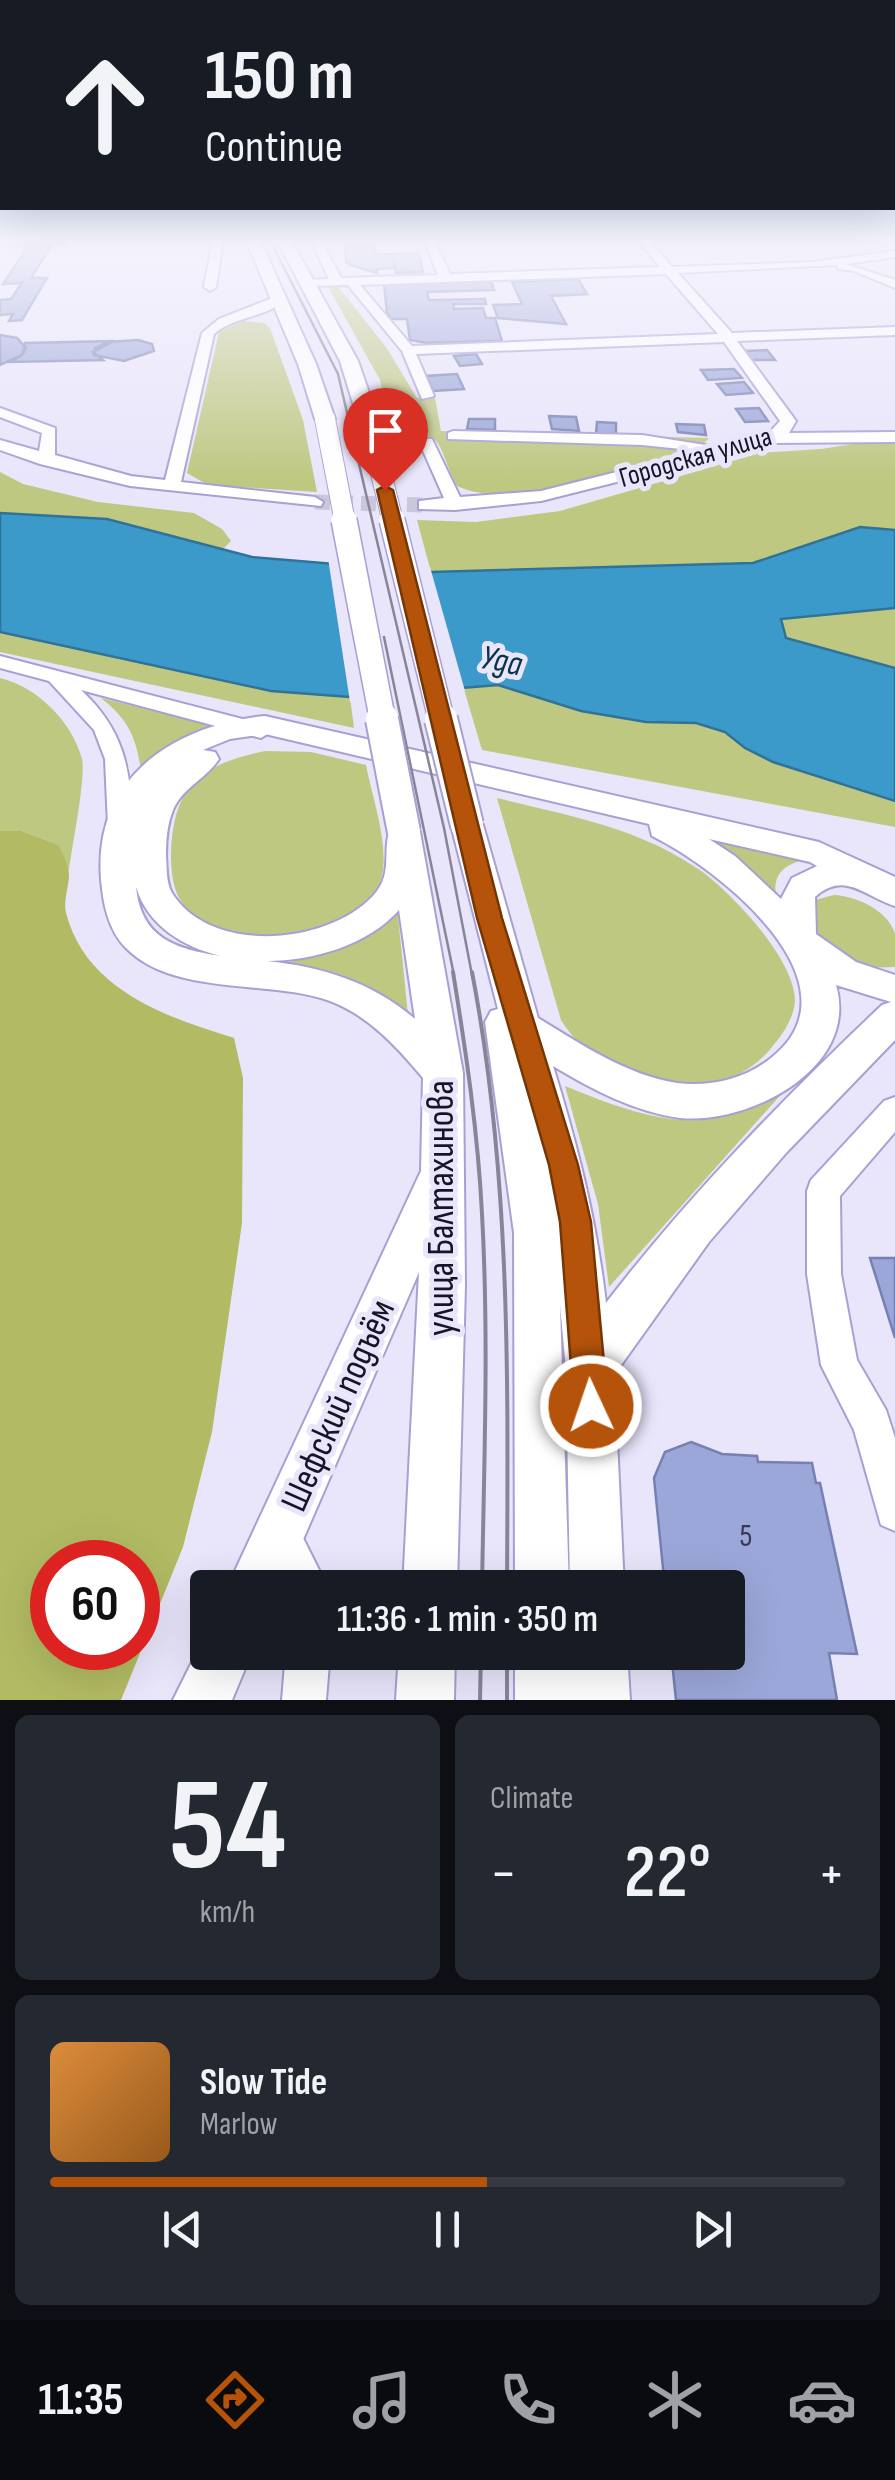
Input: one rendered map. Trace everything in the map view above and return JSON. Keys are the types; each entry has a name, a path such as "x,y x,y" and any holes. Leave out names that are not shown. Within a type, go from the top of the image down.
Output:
{"main road":[{"path":"266,730 254,741 217,752 185,772 160,802 150,834 151,884 157,899 180,926 197,938 250,950 276,949 336,934 369,915 404,876 404,832 326,419 288,319"},
{"path":"327,319 349,361 367,416 490,918 564,1165 575,1222 590,1369 596,1570"},
{"path":"266,730 657,824 724,864 840,974 895,989"},
{"path":"443,1073 389,1017 342,990 304,980 196,968 149,948 120,910 116,890 120,825 139,789 165,761 198,741 266,730 819,853 883,886"},
{"name":"улица Балтахинова","path":"404,832 443,1073 444,1168 431,1570"},
{"path":"524,1029 628,1090 702,1102 744,1095 788,1068 804,1052 816,1031 820,992 800,940 798,894 811,880 836,873 883,886"},
{"path":"490,918 536,1233 542,1570"},
{"path":"590,1369 630,1304 699,1222 820,1089 895,1016"},
{"name":"Шефский подъём","path":"262,1570 444,1168"},
{"path":"202,1700 216,1670"},
{"path":"426,1700 427,1670"},
{"path":"544,1670 544,1700"},
{"path":"600,1670 601,1700"}],"street":[{"path":"172,487 208,333 228,319"},
{"path":"269,319 290,324"},
{"path":"380,319 408,350 428,396"},
{"name":"Городская улица","path":"424,505 541,496 772,438 784,430 788,421 713,319"},
{"path":"408,350 895,330"},
{"path":"0,412 50,431 46,460"},
{"path":"453,436 658,441 716,449"},
{"path":"772,438 895,436"},
{"path":"403,438 427,442 455,505"},
{"path":"0,446 91,473 172,487 315,502"},
{"path":"0,662 266,730"},
{"path":"55,678 107,729 118,752 120,825"},
{"path":"895,1110 823,1190 824,1274 839,1366 883,1425 895,1512"},
{"path":"279,1532 298,1570"},
{"path":"304,1700 306,1670"}],"green space":[{"path":"346,319 364,319 417,398 435,398 441,431 709,438 699,448 578,484 512,494 482,493 457,486 431,437 391,431 380,380"},
{"path":"243,321 264,323 270,328 303,420 317,492 208,485 187,473 219,332"},
{"path":"895,440 895,530 860,527 753,563 431,572 417,520 476,522 560,511 760,453"},
{"path":"0,472 23,484 98,502 194,513 222,529 231,541 223,549 107,519 0,513"},
{"path":"895,608 895,668 786,638 780,618"},
{"path":"0,632 271,691 350,697 354,728 0,652"},
{"path":"0,678 40,698 61,719 77,745 82,759 82,781 69,870 59,845 22,831 0,831"},
{"path":"498,685 581,711 646,722 696,723 725,732 745,748 895,801 895,827 482,750 463,686"},
{"path":"101,698 214,726 172,744 141,770 129,730"},
{"path":"265,751 311,752 366,765 381,831 383,870 374,894 355,913 330,926 268,936 238,933 211,925 190,912 177,893 171,864 173,832 184,796 207,772 223,763"},
{"path":"497,798 631,834 704,873 731,897 774,949 785,967 795,1001 791,1018 761,1059 726,1080 687,1085 626,1069 574,1038 561,1020"},
{"path":"0,831 22,831 59,845 69,871 66,913 76,940 91,962 110,981 156,1010 234,1038 243,1078 242,1223 212,1432 183,1547 160,1604 160,1540 30,1540 30,1670 133,1670 121,1700 0,1700"},
{"path":"700,833 809,859 783,870 776,881 776,896 739,860"},
{"path":"834,895 861,901 886,918 895,934 895,967 862,968 816,935 810,908 815,900"},
{"path":"397,906 408,1015 350,978 283,964 314,955"},
{"path":"565,1086 640,1113 680,1120 718,1117 785,1090 609,1287 598,1204"}],"water":[{"name":"Уда","path":"0,513 107,519 252,557 431,572 753,563 860,527 895,530 895,608 781,619 786,638 895,668 895,801 773,762 725,732 696,723 646,722 581,711 498,685 350,697 271,691 0,632"}],"pier":[{"path":"328,558 430,567 465,691 350,702"}],"building":[{"path":"407,319 495,319 502,341 427,343 410,340"},
{"path":"513,319 564,319 566,324"},
{"path":"0,335 17,338 26,348 22,355 0,365"},
{"path":"138,340 152,344 154,351 124,361 94,355 95,348 108,342"},
{"path":"114,341 93,352 103,360 10,362 22,355 25,343"},
{"path":"767,350 775,360 751,360 745,351"},
{"path":"476,354 482,364 460,366 454,356"},
{"path":"734,369 742,378 708,380 701,370"},
{"path":"457,374 464,389 433,391 426,376"},
{"path":"744,382 753,393 726,395 717,384"},
{"path":"759,408 768,421 745,422 736,409"},
{"path":"549,416 576,417 579,431 552,429"},
{"path":"469,419 495,419 495,430 467,429"},
{"path":"597,422 616,423 616,435 596,434"},
{"path":"676,424 704,425 706,435 678,432"},
{"path":"870,1258 895,1258 895,1338"},
{"path":"691,1442 722,1454 757,1456 758,1462 812,1463 816,1483 820,1483 857,1654 829,1653 837,1700 676,1700 673,1670 745,1670 745,1570 663,1570 654,1478 665,1452"}],"tunnel":[{"path":"315,502 425,505"}],"tram line":[{"path":"310,319 338,374 444,828 472,975"},
{"path":"384,637 454,975"},
{"path":"453,972 471,1093 482,1214 486,1354 482,1570"},
{"path":"472,972 485,1048 500,1202 507,1356 507,1570"},
{"path":"480,1700 481,1670"},
{"path":"507,1670 507,1700"}],"route":[{"path":"385,490 490,918 564,1165 575,1222 591,1406"}]}
